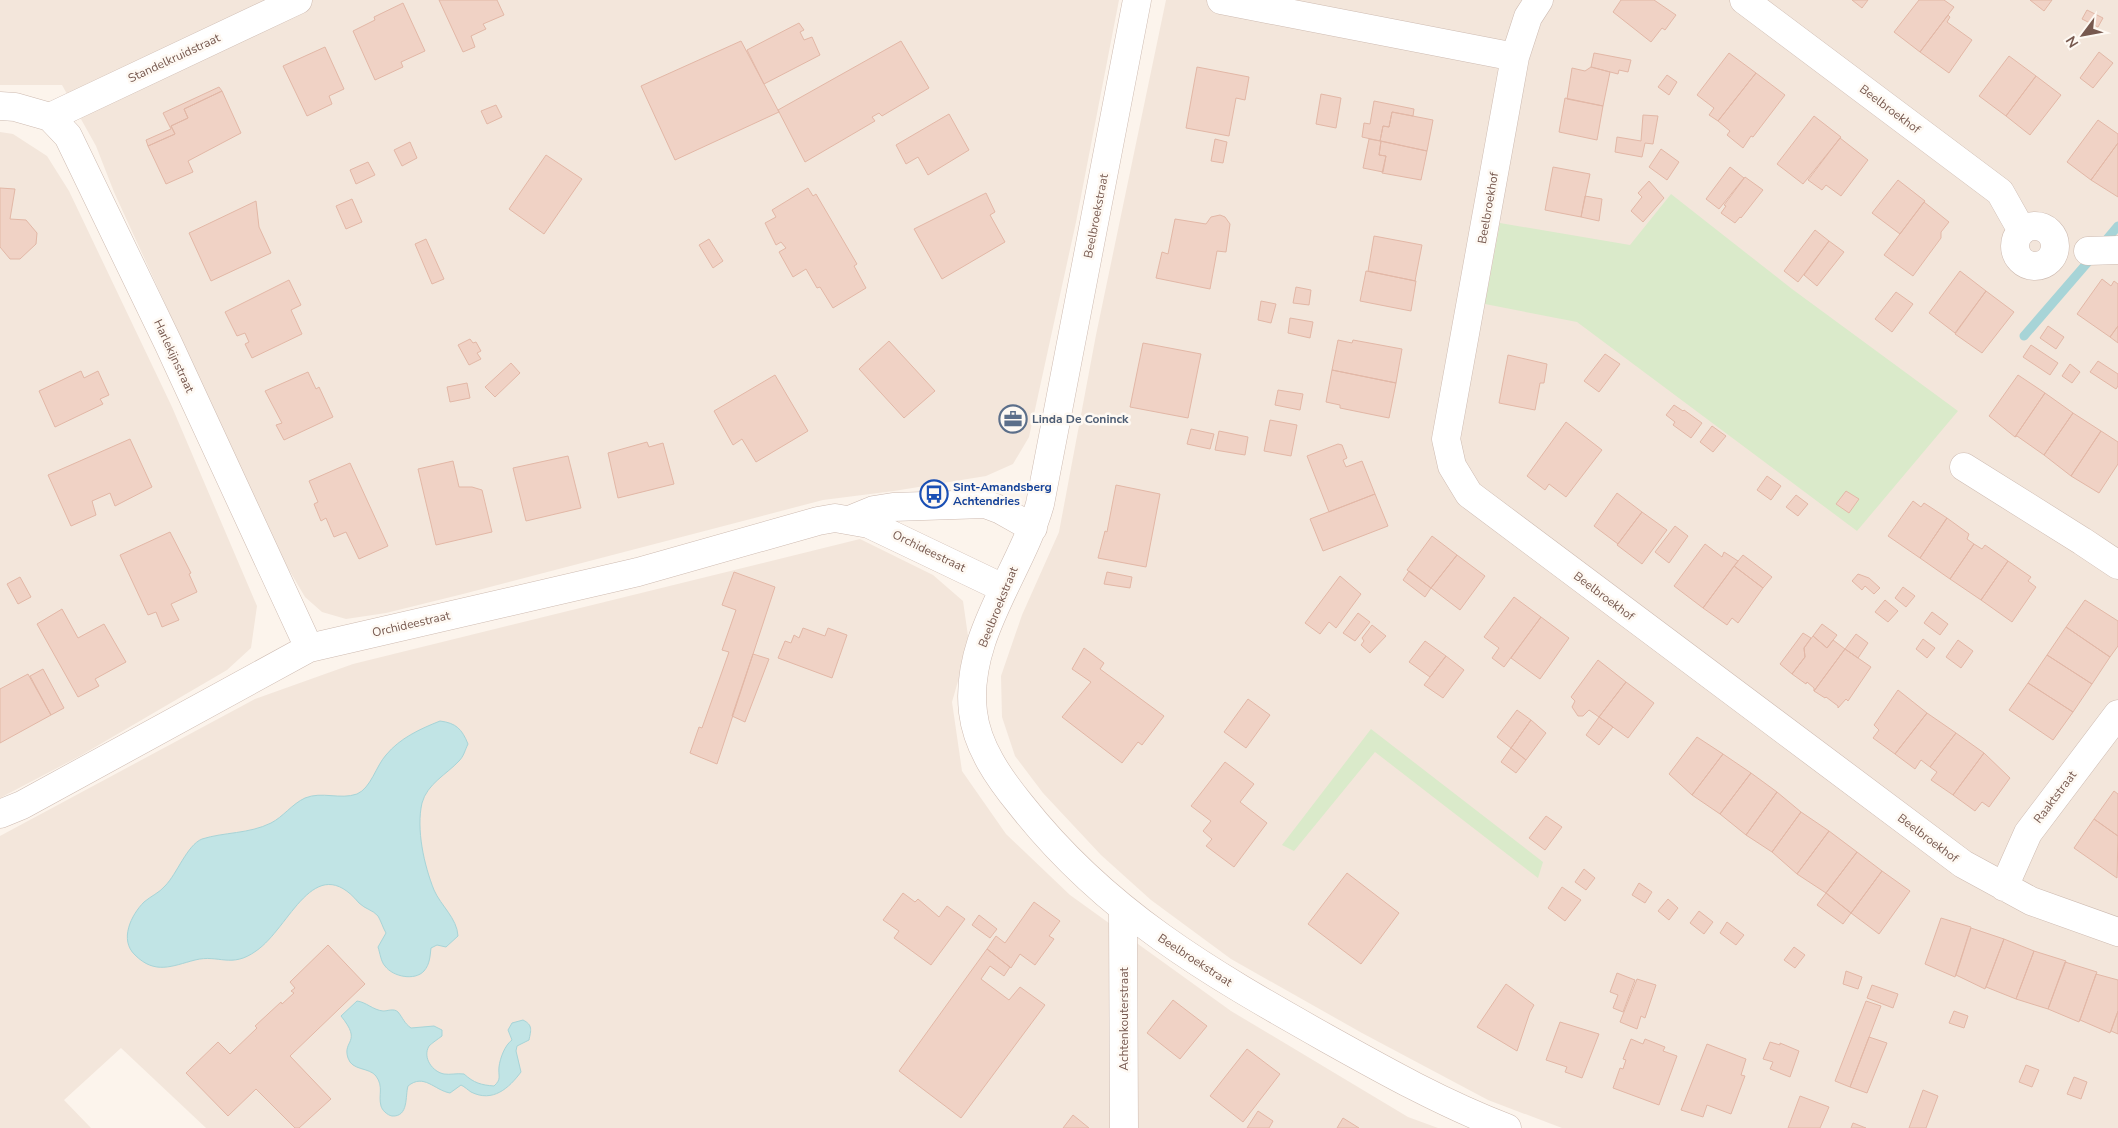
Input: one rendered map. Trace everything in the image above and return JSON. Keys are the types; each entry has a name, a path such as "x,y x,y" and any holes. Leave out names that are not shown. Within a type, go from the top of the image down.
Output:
{"street":[{"name":"Standelkruidstraat","path":"50,117 298,0"},
{"name":"Beelbroekstraat","path":"1137,0 1048,465 1033,528 1003,588 983,640 976,667 972,690 972,712 978,735 1003,783 1042,832 1074,865 1123,910 1187,956 1236,987 1406,1083 1478,1117 1507,1128"},
{"path":"1221,0 1515,57"},
{"name":"Beelbroekhof","path":"1539,0 1528,17 1515,57 1446,439 1452,466 1469,494 1963,864 2031,902 2118,932"},
{"name":"Beelbroekhof","path":"1744,0 2000,192 2022,231"},
{"path":"0,106 15,107 50,117"},
{"name":"Harlekijnstraat","path":"50,117 68,136 172,352 309,648"},
{"path":"1964,467 2082,541 2118,566"},
{"name":"Orchideestraat","path":"852,519 874,510 894,507 985,504 1033,528"},
{"name":"Orchideestraat","path":"0,814 22,805 309,648 638,572 818,521 835,518 852,519 887,531 1003,588"},
{"name":"Raaktstraat","path":"2004,887 2028,833 2118,714"},
{"name":"Achtenkouterstraat","path":"1123,910 1124,1128"}],"shaded area":[{"path":"0,0 1119,0 1076,222 1029,437 1013,464 986,476 823,500 463,594 386,613 346,619 322,612 305,597 279,553 114,192 96,146 62,85 0,85"},
{"path":"1166,0 2118,0 2118,1128 1562,1128 1488,1100 1362,1033 1231,959 1151,900 1101,855 1043,793 1015,756 1002,717 1001,676 1022,615 1059,532 1096,335"},
{"path":"0,132 13,134 47,156 69,191 172,407 257,606 251,648 227,670 80,756 0,798"},
{"path":"860,539 933,575 963,601 969,643 952,702 962,771 1006,834 1070,895 1231,1011 1408,1117 1438,1128 206,1128 121,1048 64,1100 91,1128 0,1128 0,836 255,699 353,664"}],"green space":[{"path":"1671,194 1792,289 1958,411 1857,531 1577,322 1485,304 1500,223 1630,245"},
{"path":"1371,729 1543,862 1538,878 1375,752 1294,851 1282,845"}],"water":[{"path":"440,721 450,723 458,728 468,744 461,759 428,790 422,803 420,824 427,870 437,896 455,923 458,936 446,947 437,945 431,948 427,966 420,974 410,977 398,975 389,970 382,962 378,947 386,933 378,916 361,905 343,889 329,884 316,888 303,898 268,940 256,951 239,959 203,959 157,967 142,961 130,949 127,935 131,921 139,907 165,886 187,853 197,842 210,837 263,827 300,801 311,796 351,796 357,794 370,782 382,760 392,749 404,739"},
{"path":"357,1001 379,1010 396,1011 411,1028 434,1026 442,1030 442,1036 429,1046 427,1051 430,1064 440,1073 464,1074 471,1080 489,1086 494,1086 498,1081 502,1056 507,1045 512,1040 508,1030 512,1023 523,1020 530,1026 531,1031 529,1040 517,1046 516,1051 521,1072 506,1088 493,1095 486,1096 471,1092 461,1085 450,1093 424,1082 414,1082 408,1086 404,1110 392,1116 382,1109 380,1084 376,1076 353,1065 348,1058 347,1048 351,1040 351,1031 341,1016"}],"building":[{"path":"439,0 497,0 504,15 483,24 486,29 471,36 475,47 463,52"},
{"path":"1621,0 1654,0 1676,15 1665,30 1662,28 1651,42 1613,12"},
{"path":"1852,0 1868,0 1862,8"},
{"path":"1919,0 1944,0 1954,7 1920,52 1894,32"},
{"path":"2030,0 2052,0 2044,11"},
{"path":"403,3 425,51 401,62 403,67 375,80 353,31 375,20 374,17"},
{"path":"2087,10 2103,18 2098,27 2082,19"},
{"path":"1948,15 1950,17 1947,22 1972,40 1949,73 1920,52"},
{"path":"799,23 804,30 800,32 804,40 812,37 820,55 764,84 747,50"},
{"path":"741,41 779,112 675,160 641,86"},
{"path":"901,41 929,88 882,116 879,113 872,117 875,121 805,162 778,110"},
{"path":"325,47 344,89 329,96 332,104 307,116 283,66"},
{"path":"2099,52 2113,63 2093,88 2080,78"},
{"path":"1594,53 1631,60 1628,72 1619,70 1618,74 1591,67"},
{"path":"1729,53 1756,73 1718,121 1709,115 1714,108 1697,95"},
{"path":"2009,56 2036,76 2006,116 1979,96"},
{"path":"1197,67 1249,77 1245,100 1236,98 1229,136 1186,128"},
{"path":"1591,67 1610,72 1603,106 1567,99 1572,68 1585,71"},
{"path":"1756,73 1785,95 1743,148 1727,135 1730,131 1718,121"},
{"path":"1667,75 1677,82 1669,95 1658,87"},
{"path":"2036,76 2061,95 2030,135 2006,116"},
{"path":"219,87 222,91 184,109 188,118 171,126 175,134 148,146 146,140 171,129 163,113"},
{"path":"222,91 241,133 188,161 193,172 166,184 148,146 175,134 171,126 188,118 184,109"},
{"path":"1321,94 1341,98 1336,128 1316,124"},
{"path":"1565,98 1603,106 1597,140 1559,132"},
{"path":"1374,101 1414,109 1413,116 1392,112 1389,127 1383,126 1380,141 1362,137 1364,123 1370,124"},
{"path":"496,105 502,117 487,124 481,111"},
{"path":"1392,112 1433,120 1427,151 1380,141 1383,126 1389,127"},
{"path":"949,114 969,150 928,175 918,157 906,164 896,145"},
{"path":"1643,115 1658,116 1653,144 1645,143 1642,157 1615,152 1617,137 1641,141"},
{"path":"1814,116 1841,137 1803,184 1777,164"},
{"path":"2098,120 2118,134 2118,143 2091,180 2067,162"},
{"path":"1840,138 1868,160 1841,196 1826,185 1822,190 1808,180"},
{"path":"1215,139 1227,142 1223,163 1211,161"},
{"path":"1369,139 1381,141 1379,155 1386,156 1383,172 1363,168"},
{"path":"1381,141 1427,151 1421,180 1382,173 1386,156 1379,155"},
{"path":"410,142 417,158 402,166 394,150"},
{"path":"2118,143 2118,197 2091,180"},
{"path":"1661,149 1679,162 1667,180 1649,167"},
{"path":"546,155 582,179 544,234 509,209"},
{"path":"368,162 375,175 356,184 350,170"},
{"path":"1553,167 1590,174 1581,217 1545,210"},
{"path":"1730,167 1744,178 1719,209 1706,199"},
{"path":"1745,177 1763,190 1735,223 1721,213 1726,206 1724,205"},
{"path":"1898,180 1925,201 1900,234 1872,213"},
{"path":"1649,181 1664,198 1643,222 1631,211 1642,197 1638,193"},
{"path":"0,188 15,189 10,219 26,220 37,233 36,244 20,259 10,259 0,247"},
{"path":"808,188 813,196 816,194 857,264 854,266 866,288 833,308 820,287 817,288 806,269 793,277 779,252 786,248 781,242 776,245 765,223 776,217 772,210"},
{"path":"986,193 995,212 990,215 1005,242 942,279 914,229"},
{"path":"1585,196 1602,199 1599,221 1581,217"},
{"path":"352,199 362,222 346,229 336,206"},
{"path":"256,201 259,227 271,253 211,281 189,233"},
{"path":"1924,202 1949,222 1941,232 1941,238 1913,276 1884,255"},
{"path":"1220,215 1225,217 1230,224 1226,252 1217,251 1210,289 1156,278 1162,252 1168,254 1175,219 1206,224 1211,217"},
{"path":"1815,230 1829,241 1798,282 1784,271"},
{"path":"1374,236 1422,245 1415,281 1368,271"},
{"path":"426,239 444,279 432,284 415,244"},
{"path":"709,239 723,261 713,268 699,245"},
{"path":"1829,241 1844,252 1817,286 1804,275"},
{"path":"1366,271 1416,281 1411,311 1360,301"},
{"path":"1960,271 1986,291 1955,333 1929,313"},
{"path":"2102,279 2111,286 2114,281 2118,284 2118,326 2110,337 2077,314"},
{"path":"289,280 301,305 291,310 302,334 252,358 245,344 249,342 245,333 237,336 225,312"},
{"path":"1296,287 1311,290 1309,305 1293,303"},
{"path":"1986,291 2014,312 1982,353 1955,334"},
{"path":"1896,292 1913,304 1892,332 1875,319"},
{"path":"1261,301 1276,304 1271,323 1258,320"},
{"path":"1290,318 1313,322 1310,338 1288,333"},
{"path":"2048,326 2064,337 2056,349 2040,338"},
{"path":"2118,326 2118,343 2110,337"},
{"path":"470,339 473,343 476,342 481,351 477,353 481,359 469,365 458,345"},
{"path":"1338,340 1352,343 1353,340 1402,349 1396,383 1332,370"},
{"path":"889,341 935,391 904,418 859,369"},
{"path":"1143,343 1201,354 1188,418 1130,407"},
{"path":"2031,345 2058,363 2050,375 2023,357"},
{"path":"1605,354 1620,364 1599,392 1584,381"},
{"path":"1508,355 1547,364 1544,383 1540,383 1535,410 1499,403"},
{"path":"2098,361 2118,374 2118,386 2116,389 2090,372"},
{"path":"511,363 520,373 495,397 485,387"},
{"path":"2070,364 2080,372 2072,383 2062,376"},
{"path":"1332,370 1396,383 1389,418 1340,408 1340,405 1326,402"},
{"path":"81,371 84,378 98,371 109,395 100,399 103,404 55,427 39,391"},
{"path":"308,372 316,389 319,387 333,417 284,440 276,425 282,423 265,391"},
{"path":"775,375 808,431 756,462 742,439 733,445 714,411"},
{"path":"2018,375 2045,393 2015,437 1989,416"},
{"path":"467,383 470,398 450,402 447,387"},
{"path":"1278,390 1303,394 1300,410 1275,405"},
{"path":"2045,393 2073,413 2044,455 2017,436 2015,437"},
{"path":"1674,405 1702,423 1691,438 1673,425 1675,422 1666,415"},
{"path":"2073,413 2101,431 2071,476 2044,455"},
{"path":"1270,420 1297,425 1291,456 1264,451"},
{"path":"1566,422 1602,450 1566,497 1549,484 1545,490 1527,476"},
{"path":"1712,426 1726,436 1713,452 1700,442"},
{"path":"1191,429 1214,434 1210,449 1187,444"},
{"path":"1219,431 1248,437 1245,455 1215,450"},
{"path":"2101,431 2118,442 2118,464 2099,493 2071,476"},
{"path":"130,439 152,487 115,506 110,493 92,501 96,515 71,526 48,475"},
{"path":"647,442 649,447 663,443 674,484 618,498 608,453"},
{"path":"1338,444 1342,445 1347,458 1343,460 1346,467 1362,461 1375,494 1329,512 1307,456"},
{"path":"568,456 581,508 526,521 513,468"},
{"path":"453,461 459,487 472,487 482,490 492,532 436,545 418,469"},
{"path":"350,463 388,546 359,559 346,532 334,537 326,518 321,521 314,504 318,502 309,481"},
{"path":"1767,476 1781,486 1771,500 1757,490"},
{"path":"1116,485 1160,494 1146,567 1098,558 1105,531 1107,532"},
{"path":"1846,491 1859,499 1849,513 1836,504"},
{"path":"1617,493 1642,512 1618,544 1594,526"},
{"path":"1375,494 1388,526 1323,551 1310,519"},
{"path":"1796,495 1808,504 1798,516 1786,507"},
{"path":"1913,501 1921,507 1924,503 1947,518 1920,558 1888,536"},
{"path":"1642,512 1667,530 1642,564 1617,545"},
{"path":"1947,518 1969,534 1967,539 1974,544 1950,579 1920,558"},
{"path":"1675,526 1688,536 1669,563 1655,552"},
{"path":"170,532 191,573 189,574 197,592 171,604 179,620 162,627 156,612 148,615 120,555"},
{"path":"1432,536 1457,555 1431,588 1407,570"},
{"path":"1705,544 1722,557 1724,552 1738,561 1703,608 1674,586"},
{"path":"1974,544 1982,549 1985,545 2008,561 1981,600 1950,579"},
{"path":"1457,555 1485,576 1460,610 1431,588"},
{"path":"1743,555 1772,577 1763,588 1734,566"},
{"path":"2008,561 2031,577 2028,581 2036,587 2012,622 1981,600"},
{"path":"1734,566 1763,588 1738,623 1732,618 1727,625 1703,608"},
{"path":"1409,571 1431,588 1425,597 1403,580"},
{"path":"734,572 775,587 717,764 690,753 699,727 702,728 729,652 722,650 736,610 722,605"},
{"path":"1107,572 1132,577 1130,588 1104,584"},
{"path":"1858,574 1869,578 1880,588 1874,594 1865,586 1862,590 1852,581"},
{"path":"1340,576 1361,594 1336,628 1329,622 1320,634 1305,623"},
{"path":"20,577 31,597 18,604 7,584"},
{"path":"1903,587 1915,596 1906,607 1895,598"},
{"path":"1514,597 1541,617 1504,667 1492,658 1499,648 1484,637"},
{"path":"1885,600 1898,611 1888,622 1875,612"},
{"path":"2085,600 2118,621 2118,646 2110,657 2066,627"},
{"path":"62,609 78,638 104,624 126,662 95,679 99,686 78,697 37,624"},
{"path":"1932,612 1948,624 1940,635 1924,623"},
{"path":"1358,613 1370,622 1355,641 1343,633"},
{"path":"1541,617 1569,638 1540,679 1511,658"},
{"path":"1822,624 1837,635 1827,648 1813,636"},
{"path":"1372,625 1386,636 1370,653 1361,645 1364,641 1362,638"},
{"path":"2066,627 2110,657 2092,684 2047,655"},
{"path":"803,628 825,636 828,628 847,635 832,678 778,658 785,641 791,643 794,635 799,638"},
{"path":"1803,633 1811,638 1804,648 1805,657 1792,674 1780,664"},
{"path":"1856,634 1868,643 1858,658 1845,649"},
{"path":"1813,636 1827,648 1833,640 1845,649 1814,691 1814,688 1807,682 1806,684 1792,674 1805,657 1804,648"},
{"path":"1923,639 1935,648 1927,658 1916,649"},
{"path":"1958,640 1973,651 1961,668 1946,657"},
{"path":"1425,641 1446,656 1430,677 1409,662"},
{"path":"1084,648 1104,663 1100,669 1164,716 1142,745 1138,742 1122,763 1062,717 1091,682 1072,669"},
{"path":"1845,649 1871,667 1848,701 1846,699 1838,708 1826,697 1814,691"},
{"path":"753,654 769,659 745,722 732,716"},
{"path":"2047,655 2092,684 2073,712 2028,683"},
{"path":"1446,656 1464,670 1443,698 1424,685"},
{"path":"1598,660 1626,682 1599,717 1589,710 1583,716 1578,716 1572,707 1575,701 1571,697"},
{"path":"43,669 64,708 51,715 30,676"},
{"path":"28,674 51,715 0,743 0,689"},
{"path":"1626,682 1654,703 1628,738 1599,717"},
{"path":"2028,683 2073,712 2053,740 2009,710"},
{"path":"1898,690 1927,713 1895,754 1873,738 1879,730 1874,725"},
{"path":"1248,699 1270,715 1246,748 1224,732"},
{"path":"1517,710 1531,720 1511,748 1497,737"},
{"path":"1927,713 1956,733 1930,767 1921,760 1915,769 1895,754"},
{"path":"1599,717 1613,727 1599,745 1586,735"},
{"path":"1531,720 1546,733 1526,760 1511,748"},
{"path":"1956,733 1984,753 1953,795 1931,780 1937,772 1930,767"},
{"path":"1697,737 1723,754 1692,795 1669,774"},
{"path":"1511,748 1526,760 1516,773 1501,762"},
{"path":"1984,753 2010,778 1989,807 1982,802 1975,811 1953,795"},
{"path":"1723,754 1751,773 1720,814 1692,795"},
{"path":"1225,762 1254,784 1240,802 1267,823 1234,867 1206,846 1212,839 1203,831 1211,821 1191,806"},
{"path":"1751,773 1777,792 1746,835 1720,814"},
{"path":"2114,791 2118,794 2118,836 2094,819"},
{"path":"1777,792 1801,812 1772,852 1746,835"},
{"path":"1801,812 1829,831 1797,874 1772,852"},
{"path":"1546,816 1562,827 1545,850 1529,838"},
{"path":"2094,819 2118,836 2117,878 2074,848"},
{"path":"1829,831 1857,852 1826,893 1797,874"},
{"path":"1857,852 1882,871 1851,913 1826,893"},
{"path":"1584,869 1595,878 1586,890 1575,882"},
{"path":"1882,871 1910,891 1879,934 1851,913"},
{"path":"1347,873 1399,913 1361,964 1308,924"},
{"path":"1639,883 1652,892 1645,903 1632,895"},
{"path":"1562,887 1581,900 1565,921 1548,908"},
{"path":"903,893 915,902 918,899 939,917 947,906 965,919 931,965 894,938 899,931 883,920"},
{"path":"1826,893 1851,913 1843,924 1817,905"},
{"path":"1668,899 1678,908 1669,920 1658,911"},
{"path":"1034,902 1060,921 1049,936 1054,939 1035,965 1020,954 1011,968 987,949 996,936 1005,943"},
{"path":"1699,911 1713,922 1704,934 1690,923"},
{"path":"979,915 997,929 990,938 972,925"},
{"path":"1941,918 1971,927 1955,977 1925,964"},
{"path":"1727,922 1744,935 1736,945 1720,933"},
{"path":"1971,928 2004,939 1985,989 1956,975"},
{"path":"2004,939 2034,951 2016,999 1986,987"},
{"path":"328,945 365,984 290,1056 331,1099 299,1128 295,1128 256,1089 228,1116 186,1073 218,1042 230,1054 257,1028 255,1026 281,1002 282,1004 294,993 291,991 295,988 290,982"},
{"path":"1794,947 1805,955 1795,968 1784,960"},
{"path":"987,949 1010,967 1004,976 990,966 981,979 1009,1000 1020,987 1045,1005 961,1118 899,1071"},
{"path":"2034,951 2066,961 2048,1009 2016,999"},
{"path":"2065,962 2097,972 2079,1022 2048,1009"},
{"path":"1846,971 1862,977 1858,989 1843,984"},
{"path":"1617,973 1635,980 1623,1012 1613,1008 1618,995 1610,992"},
{"path":"2096,974 2118,980 2118,1011 2110,1033 2080,1020"},
{"path":"1637,979 1656,985 1645,1018 1641,1016 1637,1029 1620,1022"},
{"path":"1506,984 1534,1005 1517,1051 1477,1027"},
{"path":"1872,985 1898,994 1893,1008 1867,998"},
{"path":"1173,1000 1207,1026 1180,1059 1147,1033"},
{"path":"1866,1001 1881,1006 1850,1087 1835,1081"},
{"path":"1954,1011 1968,1016 1964,1028 1949,1023"},
{"path":"2118,1011 2118,1034 2111,1031"},
{"path":"1560,1022 1599,1034 1582,1078 1565,1072 1567,1067 1546,1060"},
{"path":"1869,1037 1887,1043 1867,1093 1850,1087"},
{"path":"1631,1039 1643,1044 1645,1039 1665,1047 1663,1051 1677,1056 1659,1105 1613,1088 1620,1068 1623,1069 1626,1060 1623,1059"},
{"path":"1770,1042 1780,1045 1780,1043 1799,1051 1790,1077 1770,1069 1773,1062 1763,1059"},
{"path":"1707,1044 1746,1059 1741,1075 1745,1076 1731,1114 1707,1105 1703,1117 1681,1110"},
{"path":"1247,1049 1280,1074 1243,1122 1210,1096"},
{"path":"2026,1065 2039,1070 2032,1087 2019,1082"},
{"path":"2074,1077 2087,1082 2081,1099 2067,1094"},
{"path":"1923,1090 1938,1096 1926,1128 1909,1128"},
{"path":"1800,1096 1829,1107 1820,1128 1788,1128"},
{"path":"1258,1111 1273,1121 1269,1128 1247,1128"},
{"path":"1073,1115 1089,1128 1063,1128"},
{"path":"1343,1118 1359,1128 1337,1128"},
{"path":"1853,1123 1866,1128 1851,1128"}],"waterway":[{"path":"2102,245 2118,226"},
{"path":"2024,336 2094,255"}],"place":[{"name":"Linda De Coninck","path":"1013,419"},
{"name":"Sint-Amandsberg Achtendries","path":"934,494"}]}
